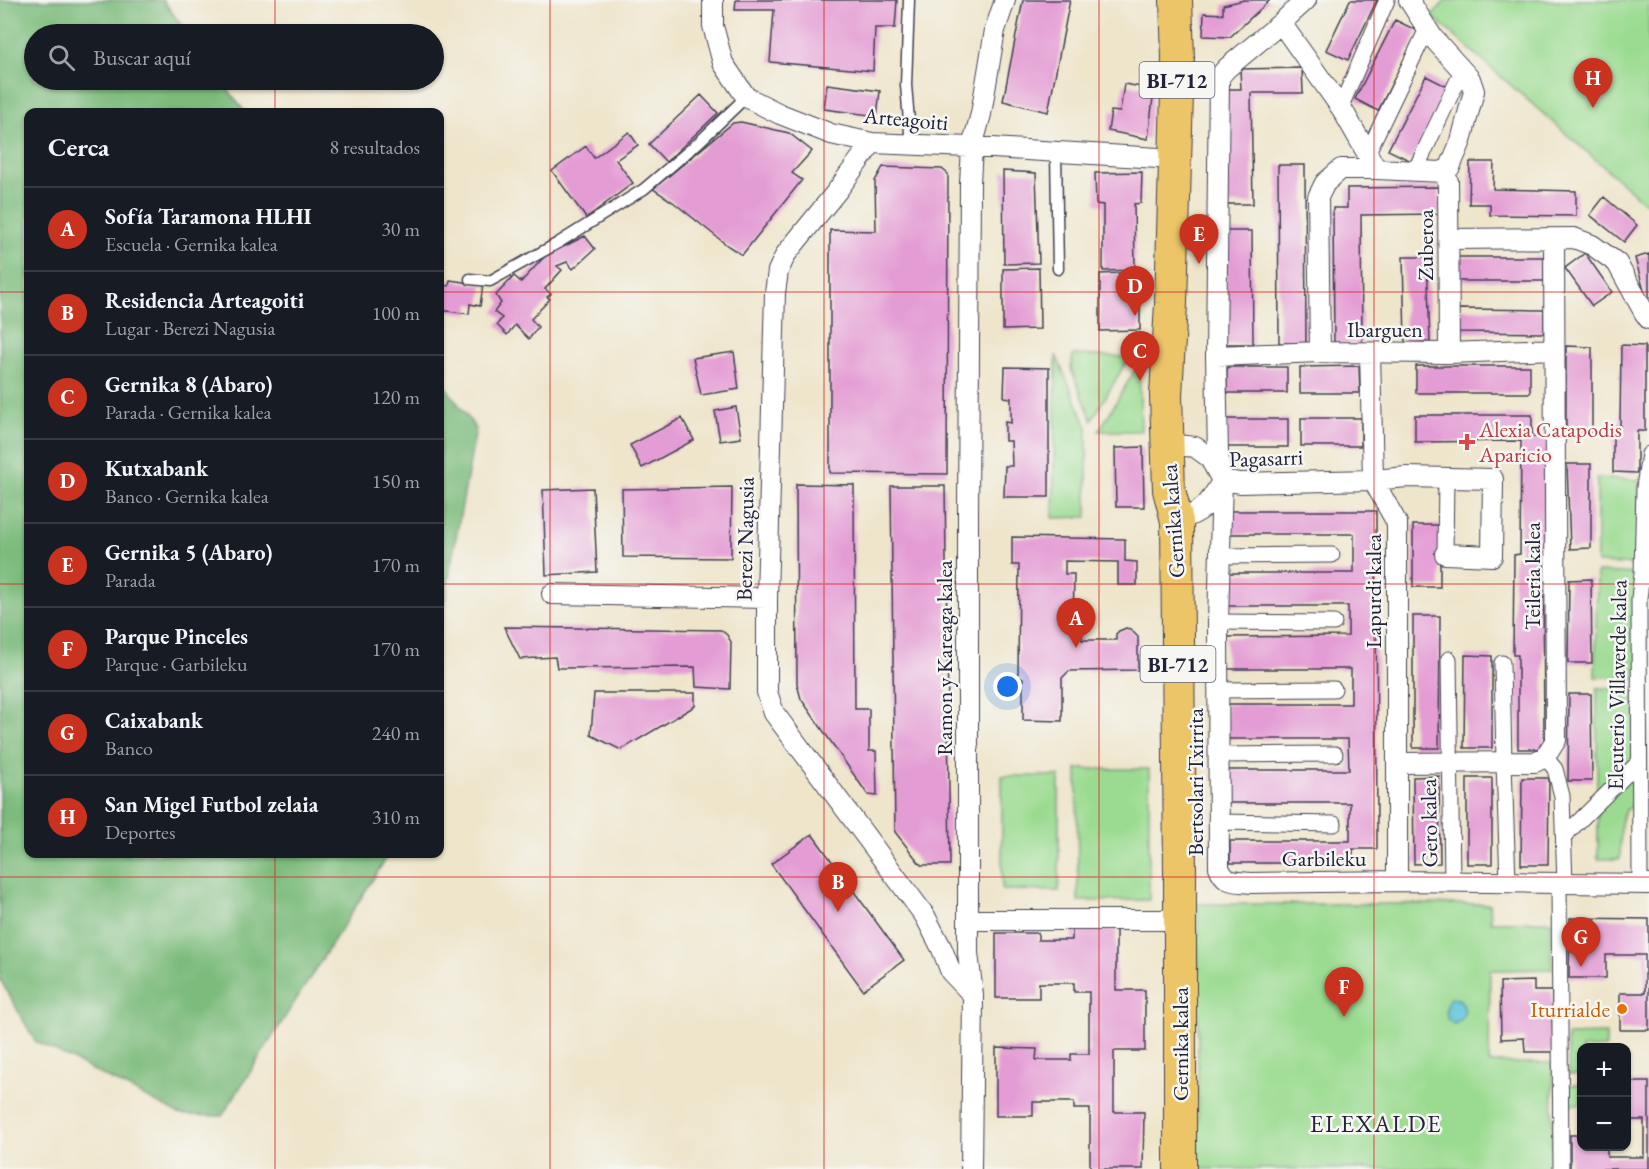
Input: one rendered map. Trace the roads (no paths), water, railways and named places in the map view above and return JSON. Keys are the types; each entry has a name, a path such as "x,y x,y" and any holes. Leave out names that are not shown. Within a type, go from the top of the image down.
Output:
{"main road":[{"name":"BI-712","path":"1175,159 1178,58 1176,0"},
{"name":"Gernika kalea","path":"1175,159 1166,395 1169,490 1178,521 1180,1169"}],"street":[{"name":"Arteagoiti","path":"713,0 713,26 723,63 746,97 780,114 831,134 872,143 1175,159"},
{"name":"Ramon y Kareaga kalea","path":"971,1169 973,995 968,953 970,183 972,147 981,114 995,30 1005,0"},
{"path":"1341,106 1387,0"},
{"path":"1320,352 1318,197 1325,183 1341,169 1372,160 1412,171 1442,172 1450,167 1461,141 1474,91 1470,79 1432,38 1409,0"},
{"path":"1302,1 1281,23 1341,106 1372,160"},
{"name":"Bertsolari Txirrita","path":"1219,867 1218,622 1222,480 1218,454 1216,356 1219,77 1281,23"},
{"path":"1372,160 1427,29"},
{"path":"1412,171 1462,71"},
{"name":"Berezi Nagusia","path":"872,143 786,254 778,271 775,293 767,598 767,692 774,713 925,916 951,972 973,995"},
{"name":"Zuberoa","path":"1442,172 1448,182 1449,353"},
{"path":"1449,239 1574,238 1593,244 1617,263 1649,319"},
{"name":"Teileria kalea","path":"1545,757 1556,740 1554,239"},
{"name":"Ibarguen","path":"1216,356 1320,352 1449,353 1554,349"},
{"name":"Lapurdi kalea","path":"1370,353 1373,480 1397,523 1397,881"},
{"path":"1167,444 1195,447 1209,457 1222,480"},
{"name":"Eleuterio Villaverde kalea","path":"1397,881 1644,884 1639,762 1644,742 1639,598 1642,574 1644,487 1649,454"},
{"name":"Pagasarri","path":"1178,521 1194,515 1209,504 1222,480 1239,483 1407,477 1493,479 1492,556 1444,554"},
{"path":"1444,554 1446,478"},
{"path":"1220,556 1332,555"},
{"path":"552,594 767,598"},
{"path":"1218,622 1334,623"},
{"path":"1449,659 1451,763"},
{"path":"1502,663 1508,883"},
{"path":"1218,690 1334,689"},
{"path":"1218,754 1335,754"},
{"path":"1396,763 1535,762 1545,757 1555,769 1562,796 1563,836 1561,1169"},
{"path":"1563,836 1639,762"},
{"name":"Gero kalea","path":"1451,763 1452,882"},
{"path":"1219,822 1334,824"},
{"name":"Garbileku","path":"1219,867 1222,876 1229,881 1251,883 1397,881"},
{"path":"925,916 941,926 955,930 962,930 968,920 1162,920 1180,918"},
{"path":"942,949 957,957 968,953"}],"lane":[{"path":"909,0 906,85 910,145"},
{"path":"470,279 490,281 558,243 644,189 698,143 746,97"},
{"path":"1056,153 1058,269"}],"water":[{"path":"1451,998 1459,999 1465,1010 1461,1019 1454,1024 1448,1020 1446,1011"}],"place":[{"name":"San Migel Futbol zelaia","path":"1593,108"},
{"name":"Gernika 5 (Abaro)","path":"1199,264"},
{"name":"Kutxabank","path":"1135,316"},
{"name":"Gernika 8 (Abaro)","path":"1140,381"},
{"name":"Alexia Catapodis Aparicio","path":"1467,442"},
{"name":"Sofía Taramona HLHI","path":"1076,648"},
{"name":"Residencia Arteagoiti","path":"838,912"},
{"name":"Caixabank","path":"1581,967"},
{"name":"Iturrialde","path":"1622,1009"},
{"name":"Parque Pinceles","path":"1344,1017"}],"district":[{"name":"ELEXALDE","path":"1376,1123"}]}
